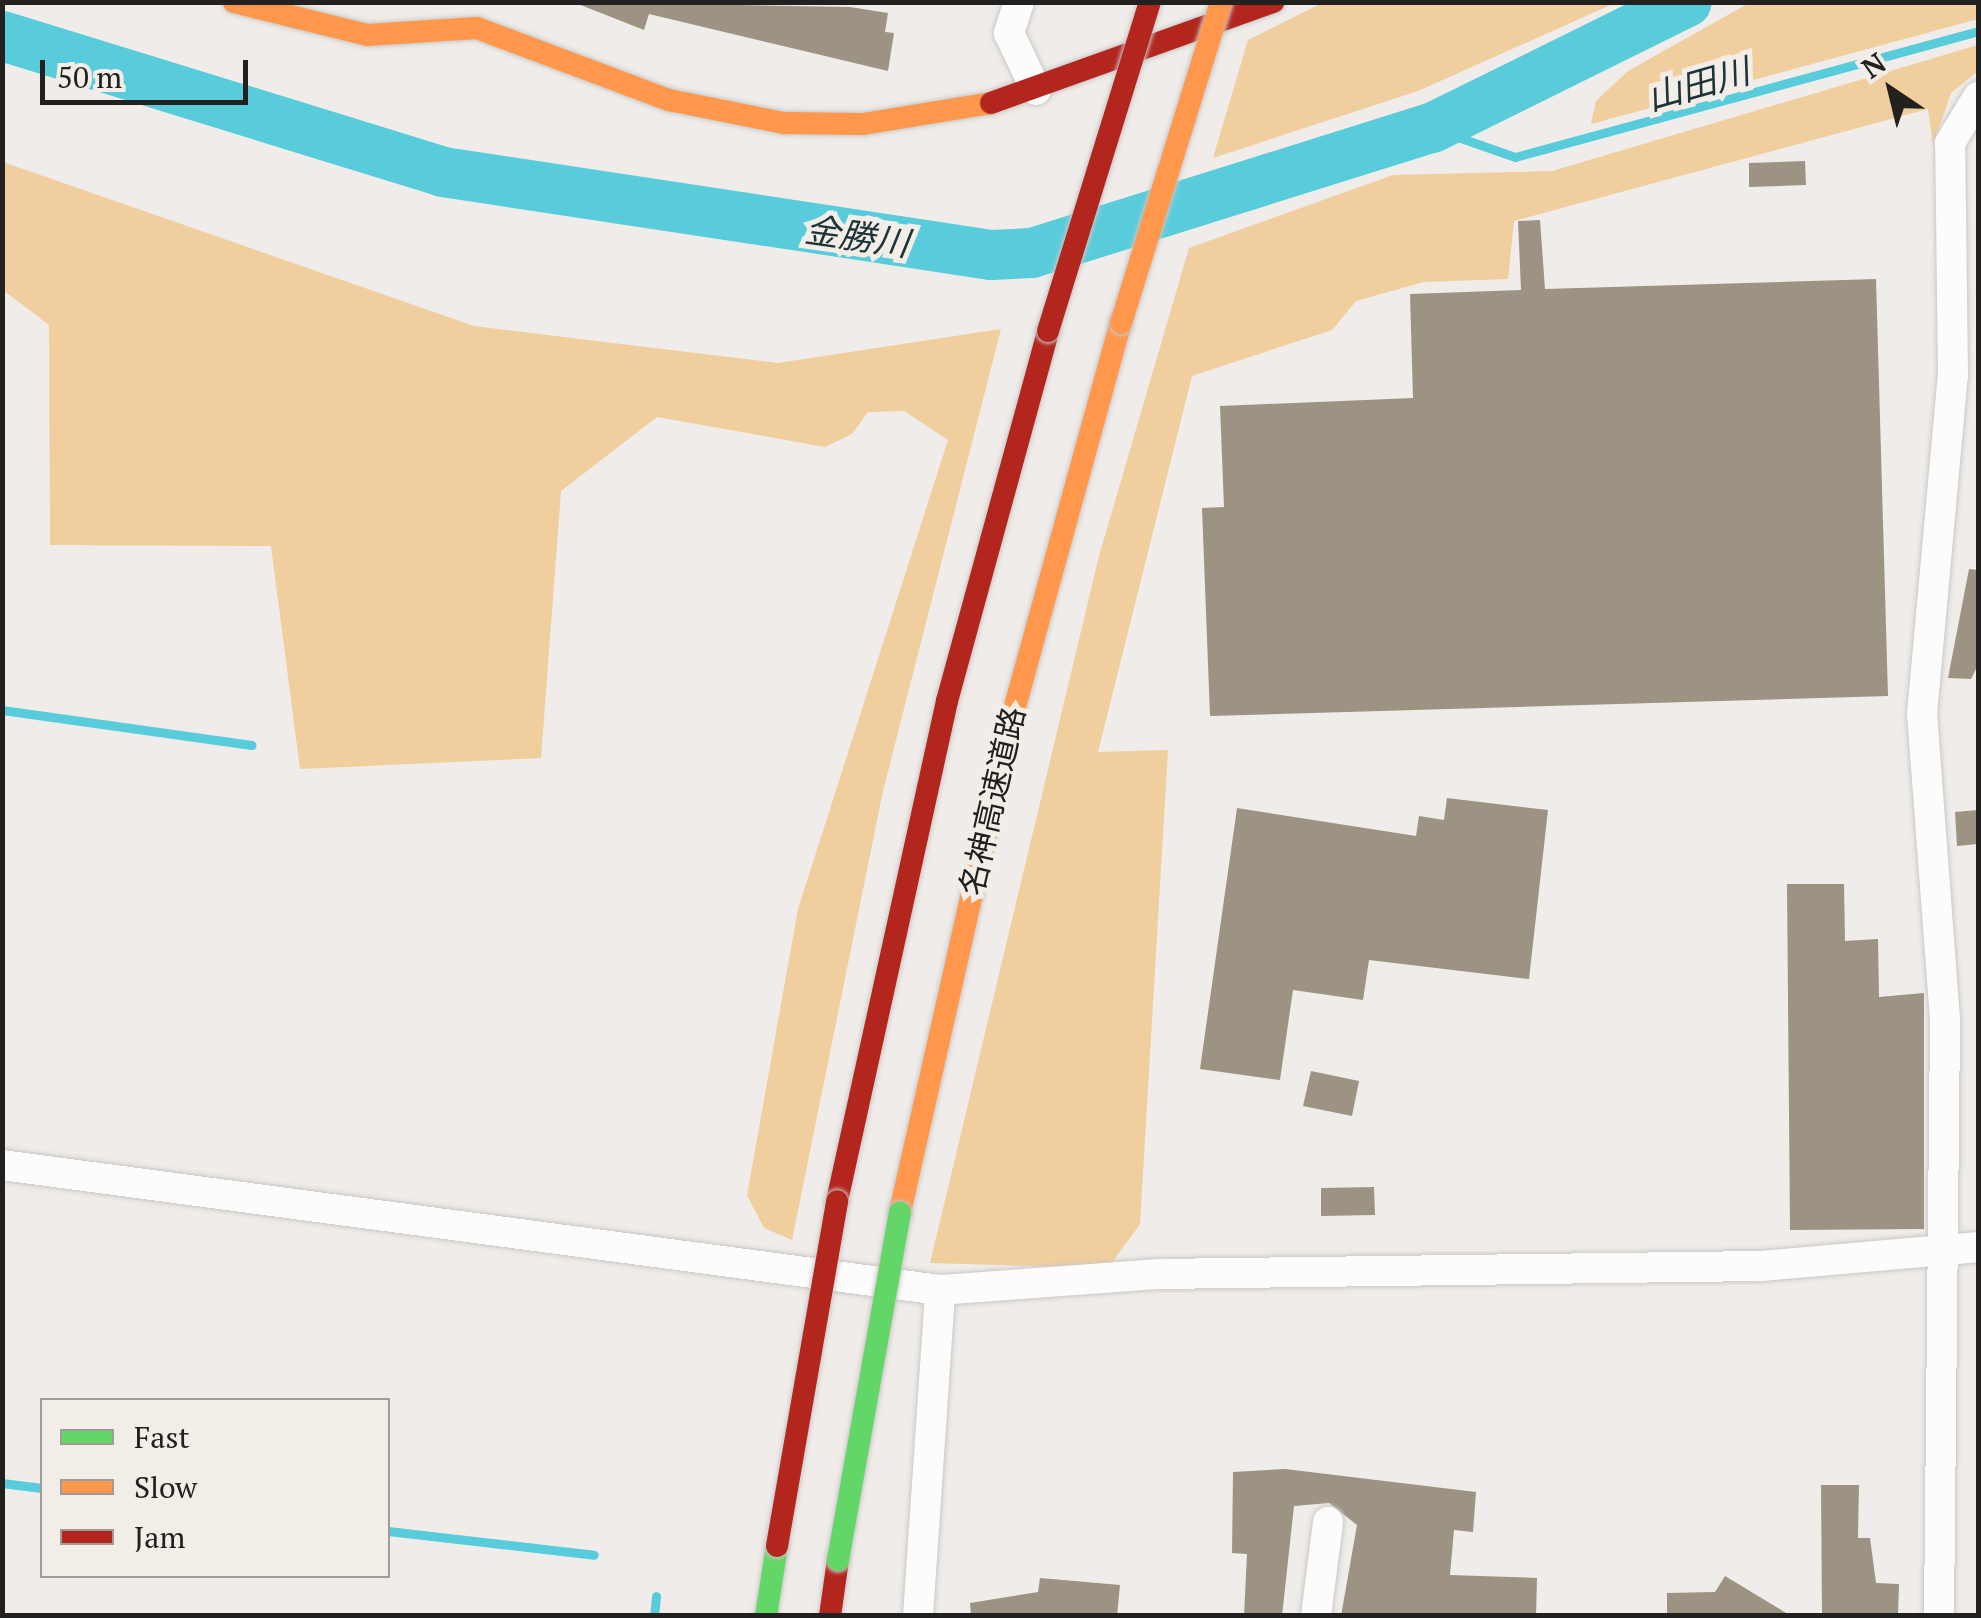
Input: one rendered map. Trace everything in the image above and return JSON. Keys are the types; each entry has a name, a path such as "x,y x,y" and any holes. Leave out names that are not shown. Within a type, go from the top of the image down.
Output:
{"main road":[{"path":"234,2 367,35 476,16 669,100 784,123 950,114 1036,90 1273,2"},
{"name":"名神高速道路","path":"766,1616 837,1201 947,701 1048,330 1150,2"},
{"name":"名神高速道路","path":"830,1616 900,1212 1011,720 1122,324 1222,2"}],"street":[{"path":"1019,2 1009,33 1036,90"},
{"path":"1940,1616 1947,1252 1945,1019 1922,714 1966,375 1950,143 1978,97"},
{"path":"2,1164 940,1290 1158,1274 1762,1266 1947,1252 1978,1246"},
{"path":"918,1616 940,1290"},
{"path":"1316,1616 1328,1522"}],"shaded area":[{"path":"1751,2 1978,3 1978,19 1591,124 1596,101 1628,71"},
{"path":"1322,3 1615,3 1418,91 1213,158 1248,40"},
{"path":"1978,45 1978,71 1951,93 1933,145 1928,109 1514,221 1508,279 1424,282 1356,301 1332,330 1192,376 1098,752 1168,750 1140,1224 1108,1268 930,1263 1099,556 1189,248 1393,175 1552,171"},
{"path":"3,162 474,326 778,363 1001,329 883,791 792,1240 764,1228 747,1195 798,909 948,440 904,411 868,412 852,434 825,447 657,417 561,491 541,758 300,769 271,546 50,545 49,325 3,290"}],"building":[{"path":"573,2 850,7 888,13 885,32 894,33 888,71 649,14 644,30"},
{"path":"1805,161 1806,185 1749,187 1749,163"},
{"path":"1540,220 1545,289 1876,279 1888,696 1210,716 1202,508 1224,507 1220,406 1413,398 1410,294 1521,290 1518,221"},
{"path":"1969,569 1978,570 1978,665 1971,679 1948,678"},
{"path":"1447,798 1548,810 1529,979 1369,960 1363,1000 1293,990 1280,1080 1200,1069 1237,808 1416,836 1419,816 1444,820"},
{"path":"1978,810 1978,844 1957,846 1955,812"},
{"path":"1787,884 1844,884 1845,941 1878,939 1879,997 1924,993 1924,1229 1790,1230"},
{"path":"1311,1071 1359,1081 1352,1116 1303,1106"},
{"path":"1374,1187 1375,1215 1321,1216 1321,1188"},
{"path":"1285,1469 1476,1492 1473,1532 1454,1530 1450,1575 1537,1578 1536,1616 1341,1616 1357,1525 1329,1503 1294,1506 1282,1616 1244,1616 1247,1554 1232,1553 1233,1472"},
{"path":"1821,1485 1859,1485 1858,1538 1870,1538 1876,1583 1899,1584 1898,1616 1822,1616"},
{"path":"1725,1576 1791,1616 1667,1616 1667,1593 1715,1592"},
{"path":"1040,1578 1120,1585 1117,1616 971,1616 970,1603 1038,1592"}],"waterway":[{"name":"金勝川","path":"2,36 443,172 991,255 1032,253 1432,128 1687,2"},
{"name":"山田川","path":"1432,128 1515,157 1978,31"},
{"path":"2,710 252,745"},
{"path":"2,1483 40,1488"},
{"path":"390,1531 594,1555"},
{"path":"654,1616 656,1596"}],"traffic: fast":[{"path":"838,1560 900,1212"},
{"path":"766,1616 777,1546"}],"traffic: slow":[{"path":"234,2 367,35 477,28 669,100 784,123 863,124 991,103"},
{"path":"1121,323 1221,2"},
{"path":"900,1212 1011,721 1121,323"}],"traffic: jam":[{"path":"1048,331 1150,2"},
{"path":"991,103 1273,2"},
{"path":"837,1201 947,701 1048,331"},
{"path":"777,1546 837,1201"},
{"path":"830,1616 838,1560"}]}
